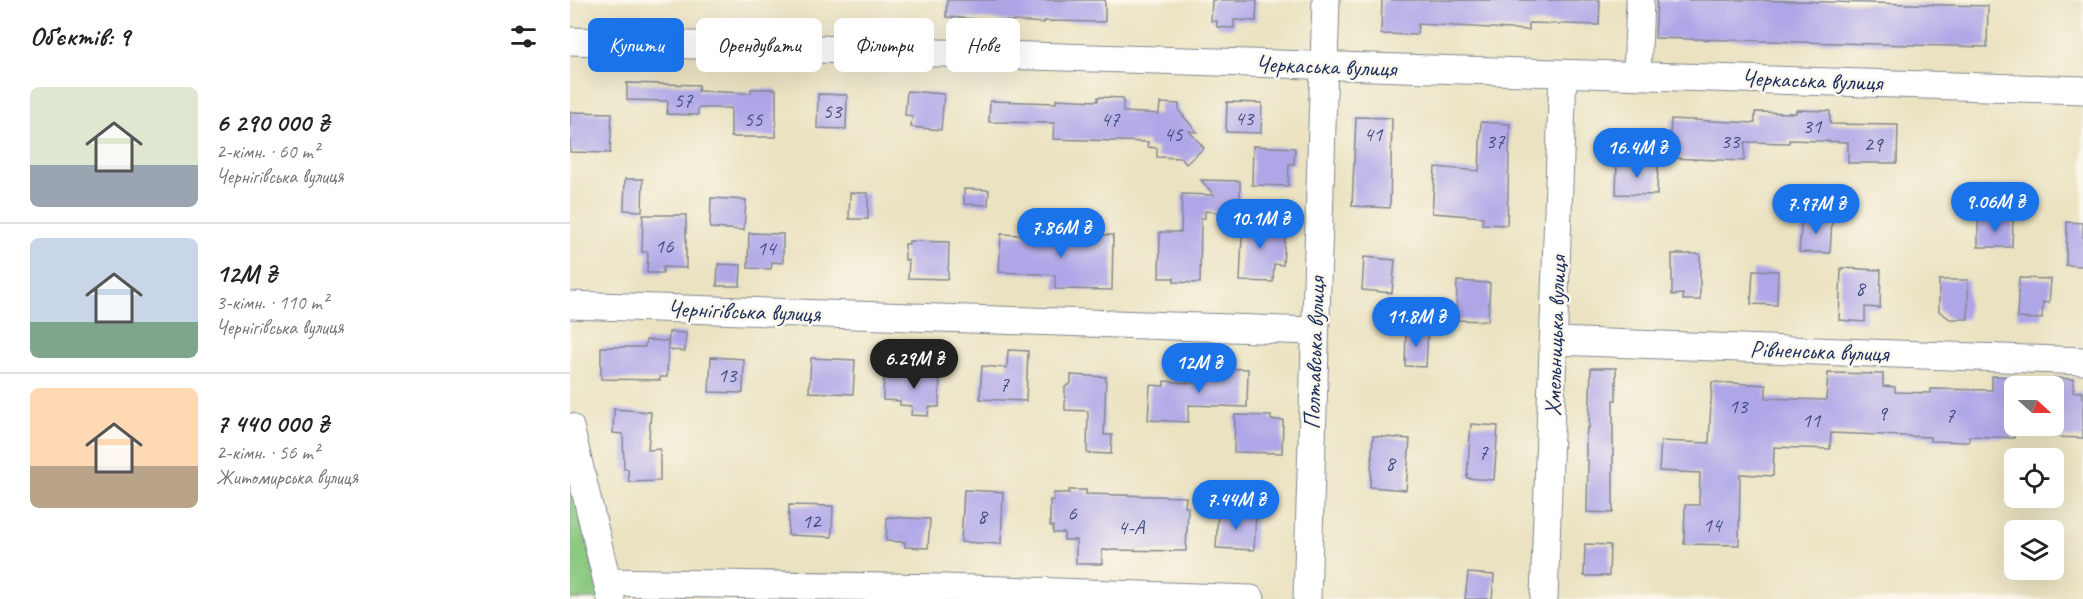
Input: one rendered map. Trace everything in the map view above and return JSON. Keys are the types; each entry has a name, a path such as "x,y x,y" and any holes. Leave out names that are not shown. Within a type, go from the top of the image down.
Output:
{"street":[{"name":"Полтавська вулиця","path":"1307,599 1326,0"},
{"path":"1637,74 1640,0"},
{"name":"Черкаська вулиця","path":"570,41 2083,90"},
{"name":"Хмельницька вулиця","path":"1544,599 1563,73"},
{"name":"Чернігівська вулиця","path":"570,305 1314,331"},
{"name":"Рівненська вулиця","path":"1555,340 2083,362"},
{"path":"570,427 609,590 945,588 1251,599"}],"green space":[{"path":"570,471 601,599 570,599"}],"building":[{"path":"947,0 1105,0 1105,22 1044,21 1044,23 1020,22 1020,18 946,17"},
{"path":"1212,0 1257,0 1256,21 1234,20 1234,28 1217,27 1217,21 1211,21"},
{"path":"1382,0 1600,0 1599,25 1529,23 1529,30 1418,24 1417,35 1381,34"},
{"path":"1657,0 1988,6 1987,47 1655,38"},
{"path":"627,83 699,85 698,91 751,93 751,89 776,89 776,137 731,137 731,108 698,108 698,115 667,114 668,101 627,100"},
{"path":"907,91 944,94 941,130 911,127 912,116 905,115"},
{"path":"818,94 847,95 846,129 817,128"},
{"path":"1098,97 1123,98 1123,112 1159,114 1160,103 1179,104 1179,111 1197,132 1189,131 1204,148 1186,164 1181,158 1157,157 1157,148 1147,147 1148,142 1053,139 1054,123 989,122 990,101 1056,103 1056,99 1098,101"},
{"path":"1227,102 1262,103 1261,133 1226,132"},
{"path":"1796,110 1830,111 1830,124 1898,125 1897,163 1848,163 1848,142 1789,140 1789,143 1745,142 1744,161 1669,158 1671,119 1755,123 1755,112 1796,113"},
{"path":"570,112 612,113 610,153 570,152"},
{"path":"1356,117 1392,118 1390,208 1352,206"},
{"path":"1481,122 1510,124 1507,225 1482,224 1483,217 1432,213 1435,167 1479,171"},
{"path":"1253,146 1295,148 1294,164 1289,164 1288,186 1252,185"},
{"path":"1617,162 1658,163 1657,195 1616,194"},
{"path":"625,179 643,179 642,211 624,210"},
{"path":"1201,180 1240,181 1240,214 1205,211 1205,218 1201,218 1200,283 1174,282 1174,278 1159,278 1160,232 1181,232 1182,194 1214,195"},
{"path":"964,189 989,190 988,205 964,204"},
{"path":"850,193 868,193 868,219 849,219"},
{"path":"711,198 746,200 744,230 710,228"},
{"path":"643,215 686,215 686,268 663,267 663,273 647,273 648,252 642,252"},
{"path":"1243,217 1276,219 1275,236 1285,237 1283,265 1274,264 1273,282 1240,281"},
{"path":"1802,217 1832,219 1830,253 1799,252"},
{"path":"1978,219 2013,220 2012,247 1978,247"},
{"path":"2067,222 2083,223 2083,266 2066,265"},
{"path":"749,233 783,234 783,263 772,262 771,269 748,268"},
{"path":"1001,234 1056,237 1056,234 1113,235 1112,290 1055,289 1055,275 999,272"},
{"path":"909,241 949,242 948,279 908,278 909,260 905,260 905,244 909,244"},
{"path":"1672,254 1700,254 1700,300 1683,300 1683,294 1672,295"},
{"path":"1364,257 1395,260 1392,293 1362,290"},
{"path":"718,264 741,265 740,286 717,286"},
{"path":"1841,268 1881,270 1880,308 1865,307 1865,322 1839,320"},
{"path":"1753,270 1778,271 1777,305 1751,304"},
{"path":"2019,278 2051,279 2049,303 2043,302 2042,319 2017,318"},
{"path":"1939,280 1968,280 1968,319 1950,319 1939,311"},
{"path":"1457,281 1490,283 1488,321 1456,320"},
{"path":"1406,330 1428,331 1426,367 1405,366"},
{"path":"669,332 686,333 685,351 668,350"},
{"path":"646,340 668,341 667,377 660,377 660,380 601,379 601,347 645,347"},
{"path":"1008,350 1028,351 1026,401 980,399 982,366 1007,368"},
{"path":"711,357 744,359 743,393 709,392"},
{"path":"811,358 855,360 853,394 809,392"},
{"path":"910,365 926,366 926,374 940,374 939,407 929,407 928,416 911,415 912,406 900,405 900,401 883,400 884,375 902,376 902,372 909,373"},
{"path":"1205,368 1248,369 1247,407 1189,405 1188,422 1148,420 1150,385 1164,386 1164,381 1204,384"},
{"path":"1591,368 1616,368 1616,400 1613,400 1613,513 1587,512 1586,438 1587,428 1589,428"},
{"path":"1828,373 1883,374 1883,386 1895,387 1895,392 1931,393 1931,389 1992,390 1992,376 2004,377 2004,436 2014,436 2014,438 1969,436 1969,442 1930,441 1930,437 1831,433 1830,449 1774,447 1773,476 1740,474 1739,545 1684,544 1685,505 1699,505 1700,473 1659,471 1661,441 1709,443 1712,382 1766,385 1766,398 1826,400"},
{"path":"1071,375 1106,377 1104,435 1112,435 1111,454 1087,453 1088,411 1065,410 1065,387 1071,383"},
{"path":"2064,378 2074,379 2073,392 2083,392 2083,438 2054,437 2064,436"},
{"path":"614,409 651,412 648,450 660,449 660,481 629,482 628,469 624,469 623,434 613,433"},
{"path":"1235,415 1271,416 1271,420 1283,420 1282,453 1234,452"},
{"path":"1471,424 1498,426 1494,480 1467,478"},
{"path":"1373,436 1410,439 1406,490 1370,487"},
{"path":"964,490 1003,492 1001,544 961,542"},
{"path":"1069,490 1086,490 1086,494 1186,497 1185,507 1188,507 1186,551 1102,550 1102,564 1076,564 1076,540 1064,540 1064,533 1053,533 1053,526 1050,526 1050,500 1053,500 1054,493 1069,493"},
{"path":"789,505 833,506 832,537 788,535"},
{"path":"1218,512 1256,514 1254,550 1216,548"},
{"path":"887,517 930,519 928,548 905,547 905,542 886,541"},
{"path":"1585,544 1610,545 1609,576 1584,576"},
{"path":"1468,573 1494,575 1492,599 1465,599"}]}
